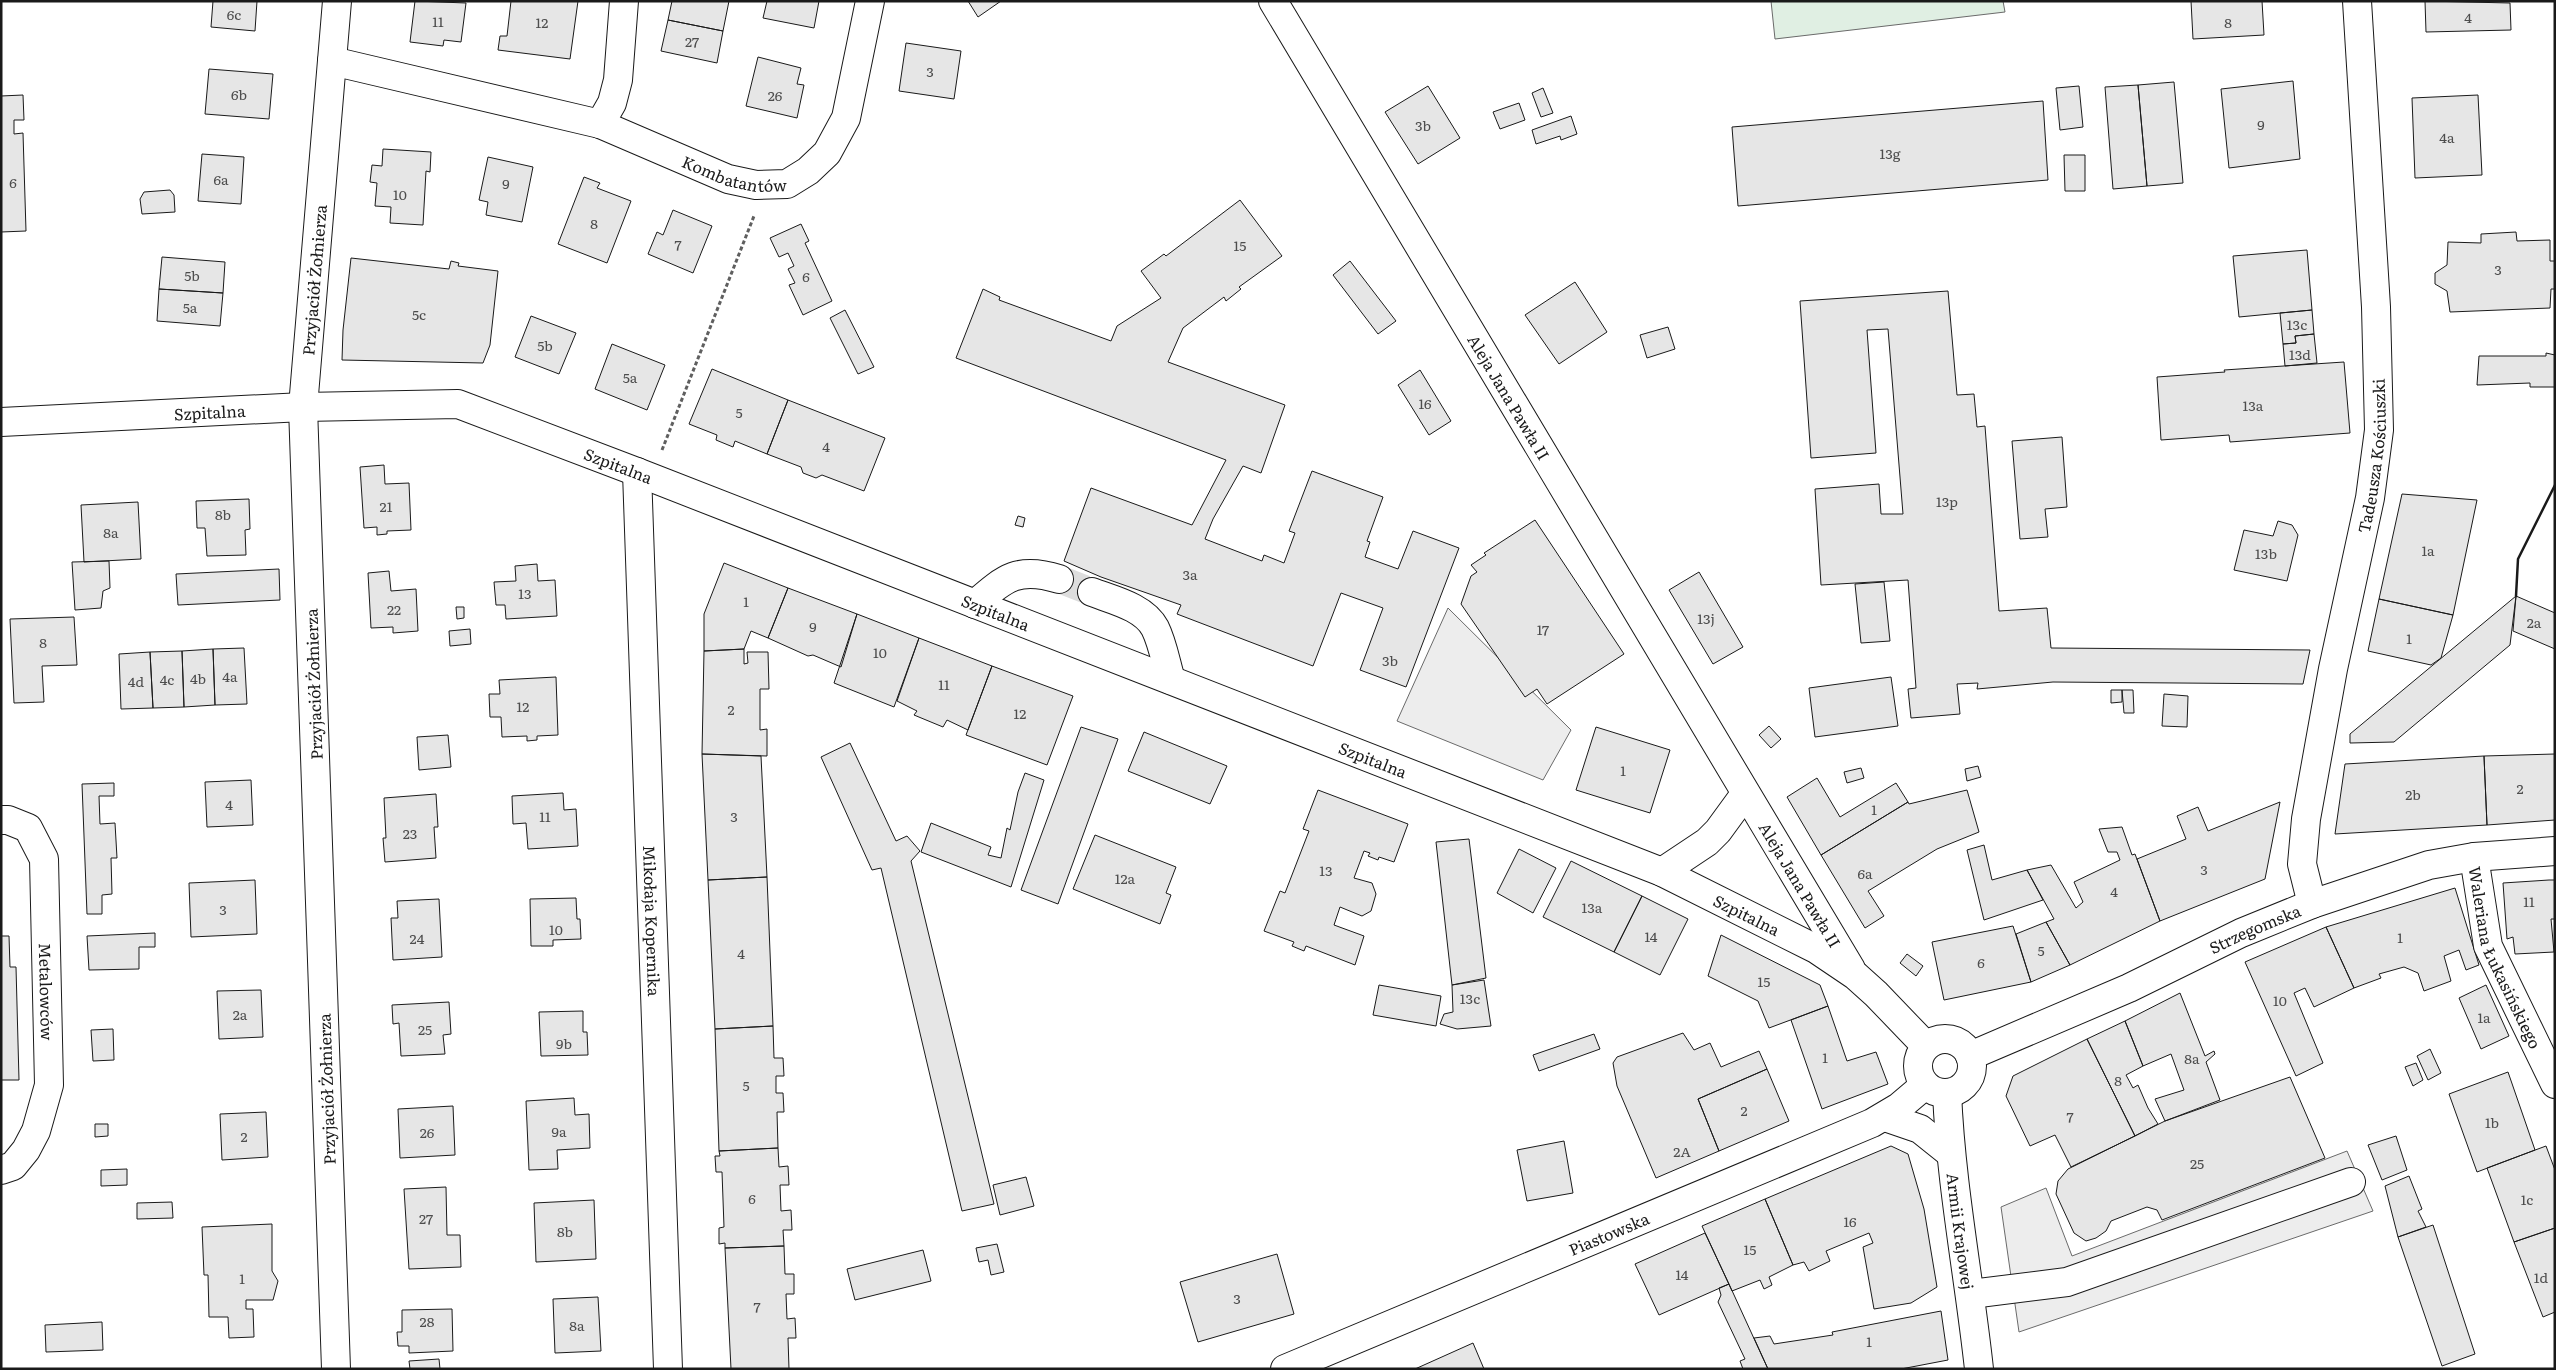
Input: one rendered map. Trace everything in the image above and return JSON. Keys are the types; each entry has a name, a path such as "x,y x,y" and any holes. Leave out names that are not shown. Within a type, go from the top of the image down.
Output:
{"street":[{"name":"Przyjaciół Żołnierza","path":"336,1369 303,407 337,1"},
{"path":"600,124 612,103 618,80 624,1"},
{"name":"Kombatantów","path":"332,60 600,124 728,179 756,185 786,184 808,171 827,153 846,118 870,1"},
{"name":"Aleja Jana Pawła II","path":"1272,1 1745,794 1856,976"},
{"name":"Tadeusza Kościuszki","path":"2312,904 2302,864 2306,819 2332,669 2370,498 2380,430 2376,306 2357,1"},
{"name":"Szpitalna","path":"1,422 303,407 458,404 645,475 1662,872 1816,949 1856,976 1926,1046"},
{"name":"Mikołaja Kopernika","path":"645,475 668,1369"},
{"path":"975,604 1012,575 1028,572 1059,579"},
{"path":"1092,592 1132,607 1146,617 1155,628 1171,680"},
{"path":"1662,872 1712,837 1745,794"},
{"name":"Metalowców","path":"1,820 8,820 28,828 44,859 49,1085 36,1131 26,1150 13,1166 1,1170"},
{"name":"Strzegomska","path":"1970,1056 2129,988 2241,933 2312,904 2430,865 2474,857 2555,851"},
{"name":"Waleriana Łukasińskiego","path":"2474,857 2488,946 2555,1084"},
{"path":"1946,1038 1956,1041 1965,1047 1970,1056 1973,1066 1965,1085 1936,1089 1919,1076 1917,1065 1919,1054 1935,1040 1946,1038"},
{"name":"Piastowska","path":"1286,1369 1885,1117 1936,1089"},
{"name":"Armii Krajowej","path":"1936,1089 1950,1153 1971,1294 1979,1369"},
{"path":"1885,1117 1920,1129 1950,1153"},
{"path":"1971,1294 2067,1282 2351,1182"}],"path":[{"path":"645,475 673,418 766,185"}],"green space":[{"path":"1771,1 2003,1 2005,12 1775,39"}],"shaded area":[{"path":"1448,608 1571,730 1543,780 1397,721"},
{"path":"2347,1151 2373,1211 2019,1332 2001,1207 2046,1188 2072,1256"}],"building":[{"path":"213,1 257,1 255,31 211,27"},
{"path":"415,1 466,3 461,42 444,40 443,46 410,42"},
{"path":"511,1 578,1 570,59 498,50 500,36 507,36"},
{"path":"672,1 729,1 723,31 668,20"},
{"path":"767,1 819,1 814,28 763,18"},
{"path":"968,1 1001,1 978,17"},
{"path":"2191,1 2262,1 2264,35 2193,39"},
{"path":"2425,1 2510,3 2511,30 2426,32"},
{"path":"668,20 723,31 717,63 661,51"},
{"path":"906,43 961,51 954,99 899,91"},
{"path":"758,57 801,68 797,84 804,85 797,118 746,106"},
{"path":"209,69 273,74 269,119 205,114"},
{"path":"2293,81 2300,159 2229,168 2221,89"},
{"path":"2174,82 2183,183 2147,186 2138,85"},
{"path":"2138,85 2147,186 2113,189 2105,87"},
{"path":"1428,86 1460,138 1418,164 1385,112"},
{"path":"2079,86 2083,127 2060,130 2056,88"},
{"path":"1543,88 1553,113 1541,117 1532,93"},
{"path":"23,95 24,120 14,120 14,134 23,133 26,231 1,232 1,96"},
{"path":"2478,95 2482,175 2415,178 2412,98"},
{"path":"2043,101 2048,180 1738,206 1732,127"},
{"path":"1519,103 1525,120 1500,129 1493,112"},
{"path":"1571,116 1577,134 1561,140 1560,136 1536,144 1532,130"},
{"path":"383,149 431,152 430,172 426,171 423,225 390,223 391,207 375,206 377,183 370,182 372,165 382,166"},
{"path":"202,154 244,157 241,204 198,201"},
{"path":"2064,155 2085,155 2085,191 2065,191"},
{"path":"488,157 533,167 522,222 486,215 488,202 479,200"},
{"path":"584,177 600,183 597,188 631,201 607,263 558,244"},
{"path":"170,190 174,195 175,212 142,214 140,199 144,192"},
{"path":"1240,200 1282,256 1239,287 1241,289 1226,301 1224,297 1183,328 1168,362 1285,405 1261,473 1243,466 1213,519 1205,539 1262,561 1264,555 1284,563 1295,533 1289,531 1312,471 1383,497 1367,541 1370,542 1365,557 1398,569 1413,531 1459,548 1406,687 1360,670 1383,608 1341,593 1313,666 1177,614 1181,605 1101,577 1064,561 1091,488 1192,525 1226,460 956,358 983,289 1000,297 999,300 1111,341 1117,326 1161,298 1141,271 1164,254 1166,256"},
{"path":"673,210 712,226 693,273 648,254 657,232 663,235"},
{"path":"801,224 809,241 805,243 832,301 803,315 789,285 795,283 788,269 794,266 788,253 779,257 770,238"},
{"path":"2516,232 2517,241 2550,240 2550,261 2555,261 2555,289 2551,289 2550,308 2450,312 2447,291 2435,284 2435,273 2447,265 2448,242 2481,243 2481,234"},
{"path":"2307,250 2312,310 2239,317 2233,256"},
{"path":"162,257 225,262 223,293 159,289"},
{"path":"351,258 449,269 451,261 459,263 458,266 498,271 490,345 483,363 342,360 343,330"},
{"path":"1350,261 1396,321 1378,334 1333,275"},
{"path":"1575,282 1607,332 1559,364 1525,315"},
{"path":"159,289 223,293 220,326 157,321"},
{"path":"1948,291 1957,395 1974,394 1977,427 1985,426 1999,611 2047,608 2051,648 2310,650 2303,684 2053,682 1977,689 1978,683 1957,684 1960,714 1911,718 1908,689 1916,688 1908,580 1821,585 1815,489 1879,484 1881,514 1903,514 1888,329 1867,330 1876,453 1811,458 1800,301"},
{"path":"845,310 874,367 858,374 830,318"},
{"path":"2312,310 2314,334 2295,336 2296,343 2283,344 2280,313"},
{"path":"531,316 576,333 559,374 515,357"},
{"path":"1668,327 1675,349 1647,358 1640,335"},
{"path":"2314,334 2317,363 2285,366 2283,344 2296,343 2295,336"},
{"path":"612,344 665,365 647,410 595,389"},
{"path":"2546,353 2555,355 2555,387 2530,387 2530,383 2477,385 2479,356 2546,356"},
{"path":"2344,362 2350,433 2230,442 2229,435 2161,440 2157,377 2225,372 2224,370"},
{"path":"712,369 788,400 767,454 735,441 733,447 716,440 717,435 689,424"},
{"path":"1420,370 1451,421 1429,435 1398,385"},
{"path":"788,400 885,438 864,491 822,475 816,478 803,473 801,467 767,454"},
{"path":"2062,437 2067,507 2045,509 2048,537 2020,539 2012,441"},
{"path":"384,465 385,484 409,483 411,530 387,531 387,534 377,535 377,527 364,528 360,467"},
{"path":"2402,494 2477,500 2453,615 2379,599"},
{"path":"249,499 250,529 245,530 246,555 207,556 205,528 197,528 196,501"},
{"path":"138,502 141,559 84,562 81,505"},
{"path":"1018,516 1025,518 1023,527 1015,525"},
{"path":"1535,520 1624,654 1547,704 1537,689 1525,697 1461,604 1471,576 1477,572 1471,565 1486,555 1484,553"},
{"path":"2278,521 2292,525 2298,535 2287,581 2234,570 2244,530 2273,536"},
{"path":"109,561 110,588 103,591 101,608 75,610 72,562"},
{"path":"724,563 788,588 768,638 751,631 744,649 704,651 704,614"},
{"path":"537,564 538,581 555,580 557,616 506,619 505,605 496,605 494,582 516,581 515,566"},
{"path":"279,569 280,600 178,605 176,574"},
{"path":"389,571 391,591 416,589 418,631 393,633 393,627 371,628 368,573"},
{"path":"1699,572 1743,647 1713,664 1669,590"},
{"path":"1884,582 1890,641 1861,643 1855,584"},
{"path":"788,588 857,614 841,667 813,655 808,656 768,638"},
{"path":"2516,596 2510,645 2394,742 2350,743 2350,734"},
{"path":"2516,596 2555,613 2555,649 2513,631"},
{"path":"2379,599 2453,615 2441,658 2431,665 2368,651"},
{"path":"456,607 464,607 464,618 457,619"},
{"path":"857,614 919,638 894,707 834,683"},
{"path":"74,617 77,665 42,666 44,702 14,703 10,619"},
{"path":"470,629 471,644 450,646 449,631"},
{"path":"919,638 992,666 968,730 947,720 943,727 914,715 917,711 897,701"},
{"path":"244,648 247,704 215,705 213,649"},
{"path":"213,649 215,705 184,707 182,651"},
{"path":"744,649 744,664 748,663 747,652 768,652 769,689 760,689 760,730 767,729 767,756 702,754 704,651"},
{"path":"182,651 184,707 153,708 150,652"},
{"path":"150,652 153,708 121,709 119,654"},
{"path":"992,666 1073,696 1047,765 966,735"},
{"path":"556,677 558,735 537,736 537,740 527,741 527,736 502,737 501,717 490,717 489,694 500,694 499,680"},
{"path":"1891,677 1898,726 1815,737 1809,688"},
{"path":"2111,690 2122,690 2122,702 2111,703"},
{"path":"2122,690 2133,690 2134,713 2124,713"},
{"path":"2164,694 2188,696 2187,727 2162,726"},
{"path":"1769,726 1781,739 1771,748 1759,735"},
{"path":"1081,727 1118,739 1058,904 1021,890"},
{"path":"1596,727 1670,750 1650,813 1576,790"},
{"path":"1144,732 1227,766 1210,804 1128,771"},
{"path":"448,735 451,767 419,770 417,737"},
{"path":"850,743 896,841 907,836 920,851 911,861 994,1204 962,1211 881,868 872,870 821,757"},
{"path":"702,754 761,756 767,877 708,880"},
{"path":"2555,754 2555,820 2487,825 2484,756"},
{"path":"2484,756 2487,825 2335,834 2345,764"},
{"path":"1978,766 1981,777 1967,781 1965,769"},
{"path":"1861,768 1864,778 1847,783 1844,772"},
{"path":"1025,773 1044,780 1011,887 921,852 931,823 991,847 988,855 1001,858 1007,828 1010,830 1018,792"},
{"path":"1817,778 1840,817 1896,783 1908,802 1821,855 1787,797"},
{"path":"251,780 253,825 207,827 205,782"},
{"path":"114,783 114,796 99,796 100,824 115,823 117,858 111,858 112,894 102,895 102,914 87,914 82,784"},
{"path":"1318,790 1408,824 1394,862 1379,857 1378,860 1368,856 1370,853 1364,851 1354,878 1372,883 1376,894 1371,911 1362,916 1340,907 1334,925 1364,936 1355,965 1306,946 1304,951 1292,946 1294,942 1264,931 1280,891 1285,893 1309,831 1303,829"},
{"path":"1967,790 1979,832 1937,849 1868,891 1884,916 1865,928 1821,855 1908,802 1909,804"},
{"path":"563,793 564,810 576,809 578,846 528,849 526,823 513,824 512,796"},
{"path":"436,794 438,827 434,827 436,858 385,862 383,838 386,838 384,798"},
{"path":"2280,802 2265,879 2160,921 2137,859 2186,839 2177,816 2198,807 2208,831"},
{"path":"2122,827 2132,855 2135,854 2160,921 2070,965 2046,922 2054,919 2027,870 2051,865 2076,908 2083,902 2074,882 2120,860 2117,852 2108,852 2099,829"},
{"path":"1095,835 1176,867 1166,893 1171,895 1160,924 1073,889"},
{"path":"1469,839 1486,978 1452,985 1436,842"},
{"path":"1984,845 1992,880 2027,870 2043,900 1984,920 1967,850"},
{"path":"1519,849 1556,868 1533,913 1497,893"},
{"path":"1571,861 1642,896 1614,952 1543,917"},
{"path":"767,877 773,1026 715,1029 708,880"},
{"path":"255,880 257,934 191,937 189,883"},
{"path":"2555,880 2555,919 2551,919 2554,952 2515,954 2513,937 2507,939 2503,883"},
{"path":"2455,888 2479,965 2466,970 2459,950 2444,956 2451,981 2424,991 2418,973 2404,967 2379,974 2381,978 2354,988 2326,927"},
{"path":"1642,896 1688,919 1660,975 1614,952"},
{"path":"576,898 577,919 580,919 581,939 553,940 553,946 531,946 530,899"},
{"path":"439,899 442,957 393,960 391,918 398,918 397,901"},
{"path":"2046,922 2070,965 2031,982 2016,934"},
{"path":"2013,926 2031,982 1944,1000 1932,942"},
{"path":"2326,927 2354,988 2314,1007 2305,988 2294,993 2323,1063 2296,1076 2245,962"},
{"path":"155,933 155,947 139,947 139,969 89,970 87,936"},
{"path":"1721,935 1820,985 1828,1006 1769,1028 1758,1001 1708,976"},
{"path":"1,936 9,936 10,967 16,967 19,1080 1,1080"},
{"path":"1907,954 1923,966 1916,976 1900,963"},
{"path":"1484,980 1491,1026 1457,1029 1440,1024 1444,1014 1453,1012 1452,985"},
{"path":"1379,985 1441,996 1436,1026 1373,1015"},
{"path":"2486,985 2509,1036 2481,1049 2459,998"},
{"path":"261,990 263,1037 219,1039 217,991"},
{"path":"2180,993 2205,1056 2214,1051 2215,1054 2206,1062 2220,1100 2165,1121 2155,1099 2184,1090 2171,1054 2143,1066 2125,1021"},
{"path":"449,1002 451,1034 443,1035 445,1054 401,1056 399,1023 393,1024 392,1005"},
{"path":"1828,1006 1847,1061 1876,1052 1888,1084 1822,1109 1791,1020"},
{"path":"583,1011 583,1032 587,1032 588,1055 541,1056 539,1012"},
{"path":"2125,1021 2143,1066 2126,1075 2133,1088 2138,1085 2148,1108 2158,1124 2135,1136 2087,1039"},
{"path":"773,1026 774,1058 783,1058 784,1076 776,1076 776,1093 783,1093 784,1112 777,1112 778,1148 719,1151 715,1029"},
{"path":"113,1029 114,1060 93,1061 91,1030"},
{"path":"1683,1033 1694,1050 1710,1043 1721,1067 1759,1051 1767,1069 1698,1099 1719,1151 1656,1178 1617,1086 1613,1063 1617,1057"},
{"path":"1594,1034 1600,1049 1539,1071 1533,1055"},
{"path":"2087,1039 2135,1136 2071,1167 2055,1135 2030,1146 2006,1096 2013,1076"},
{"path":"2430,1049 2441,1073 2428,1080 2417,1056"},
{"path":"2416,1063 2423,1080 2413,1086 2405,1067"},
{"path":"1767,1069 1789,1121 1719,1151 1698,1099"},
{"path":"2508,1072 2535,1150 2477,1172 2449,1094"},
{"path":"2290,1077 2325,1158 2162,1220 2157,1210 2147,1207 2111,1221 2106,1231 2096,1238 2086,1241 2074,1233 2056,1194 2058,1181 2068,1169 2165,1121"},
{"path":"574,1098 575,1115 589,1114 590,1148 557,1150 558,1169 529,1170 526,1101"},
{"path":"453,1106 455,1155 400,1158 398,1109"},
{"path":"266,1112 268,1157 222,1160 220,1114"},
{"path":"95,1124 108,1124 108,1136 95,1137"},
{"path":"2396,1136 2407,1170 2382,1180 2368,1145"},
{"path":"1564,1141 1573,1193 1527,1201 1517,1150"},
{"path":"1891,1146 1908,1154 1924,1209 1937,1287 1911,1303 1874,1309 1863,1247 1873,1243 1869,1233 1826,1251 1830,1261 1809,1271 1804,1262 1793,1265 1765,1199"},
{"path":"2546,1146 2555,1170 2555,1228 2514,1242 2487,1168"},
{"path":"778,1148 779,1167 788,1166 789,1185 780,1185 781,1211 791,1210 792,1230 783,1230 784,1246 725,1248 725,1243 719,1244 719,1228 724,1227 722,1172 716,1172 715,1156 720,1156 719,1151"},
{"path":"127,1169 127,1185 101,1186 101,1170"},
{"path":"2409,1176 2422,1209 2418,1211 2426,1227 2398,1237 2385,1186"},
{"path":"1026,1177 1034,1206 1000,1215 993,1185"},
{"path":"446,1187 447,1235 460,1235 461,1267 409,1269 404,1189"},
{"path":"1765,1199 1793,1265 1769,1277 1772,1285 1764,1289 1760,1280 1732,1291 1702,1226"},
{"path":"594,1200 596,1259 536,1262 534,1203"},
{"path":"172,1202 173,1218 137,1219 137,1203"},
{"path":"272,1224 272,1271 278,1281 273,1300 246,1300 246,1309 253,1309 254,1337 229,1338 228,1317 209,1317 208,1275 204,1275 202,1227"},
{"path":"2433,1225 2475,1354 2442,1366 2398,1237"},
{"path":"2555,1228 2555,1312 2543,1317 2514,1242"},
{"path":"1705,1233 1729,1284 1659,1315 1635,1264"},
{"path":"997,1244 1004,1272 991,1275 988,1260 979,1262 976,1248"},
{"path":"784,1246 785,1274 794,1274 794,1294 786,1294 787,1319 795,1318 796,1338 788,1338 789,1369 731,1369 725,1248"},
{"path":"923,1250 931,1281 855,1300 847,1269"},
{"path":"1277,1254 1294,1314 1198,1342 1180,1282"},
{"path":"1729,1284 1768,1369 1743,1369 1740,1361 1745,1359 1718,1302 1721,1295 1719,1288"},
{"path":"598,1297 601,1351 555,1353 553,1299"},
{"path":"452,1309 453,1351 409,1353 409,1346 398,1346 397,1332 402,1332 402,1310"},
{"path":"1941,1311 1948,1360 1901,1369 1768,1369 1754,1338 1770,1336 1774,1344 1833,1335 1832,1332"},
{"path":"102,1322 103,1350 46,1352 45,1325"},
{"path":"1473,1343 1484,1369 1415,1369"},
{"path":"439,1359 440,1369 410,1369 409,1361"}],"tunnel":[{"path":"1059,579 1092,592"}],"wall":[{"path":"2516,596 2518,559 2555,485"}]}
